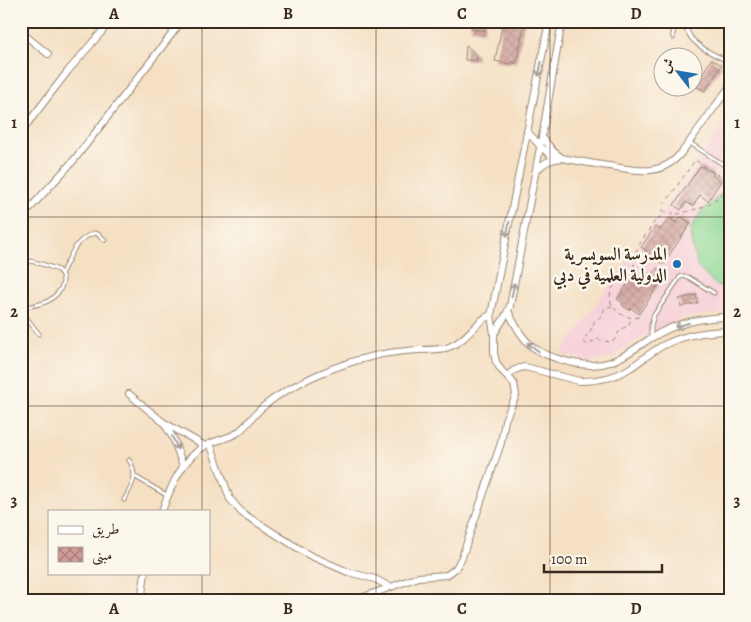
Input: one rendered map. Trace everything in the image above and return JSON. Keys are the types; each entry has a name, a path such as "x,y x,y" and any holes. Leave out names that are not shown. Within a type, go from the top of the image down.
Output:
{"street":[{"path":"21,132 68,71 111,21"},
{"path":"21,218 100,130 182,21"},
{"path":"353,601 418,577 447,575 451,572 459,563 500,443 505,420 516,395 514,384 496,362 491,316 549,21"},
{"path":"494,334 508,311 536,172 562,21"},
{"path":"21,32 48,54"},
{"path":"536,172 546,162 562,158 632,170 656,170 678,158 730,86"},
{"path":"527,131 555,159"},
{"path":"542,137 553,151 562,158"},
{"path":"508,311 517,330 532,347 552,358 585,365 600,365 618,359 651,338 688,322 730,317"},
{"path":"162,510 183,466 192,456 208,444 239,432 264,406 286,392 308,380 375,355 439,349 451,346 463,339 484,318 491,316"},
{"path":"508,376 513,370 525,367 579,381 605,379 629,369 652,352 674,341 708,332 730,331"},
{"path":"129,394 163,422 208,444 230,499 242,513 310,555 348,572 375,579 390,587"},
{"path":"163,422 173,438 183,466"},
{"path":"141,601 145,574"}],"lane":[{"path":"673,38 672,32 676,27 685,28 698,44 717,56 730,61"},
{"path":"689,142 724,165 730,166"},
{"path":"39,334 21,310 42,303 60,292 63,285 61,274 75,246 79,242 94,233 105,240"},
{"path":"21,260 29,260 55,269 61,274"},
{"path":"651,338 651,325 654,315 680,277 688,276 714,293"},
{"path":"124,500 131,488 134,476 134,470 129,460"},
{"path":"134,476 168,496"}],"path":[{"path":"638,317 622,316 613,306 610,298 612,287 621,280 624,272 633,269 634,256 639,245 655,221 662,215 664,205 695,160 729,183 719,198 708,205 678,214 673,212 671,215 664,211"},
{"path":"613,306 606,308 594,322 591,331 584,339 585,343 589,344 599,339 609,342 613,341 620,330 628,325 631,318"}],"shaded area":[{"name":"المدرسة السويسرية الدولية العلمية في دبي","path":"730,115 730,313 686,317 657,329 632,343 613,357 602,361 588,361 561,354"}],"green space":[{"path":"730,192 730,289 716,285 698,268 690,230 701,212 720,195"}],"building":[{"path":"472,21 486,21 484,31 471,29"},
{"path":"503,21 525,21 516,63 511,62 510,64 495,61"},
{"path":"466,45 476,54 477,60 465,60"},
{"path":"711,59 722,65 705,91 704,90 704,71"},
{"path":"700,166 714,173 712,175 721,181 708,201 700,195 693,206 686,202 681,210 674,205"},
{"path":"681,217 691,223 663,264 646,253 647,251 641,247 655,227 660,230 669,218 676,223"},
{"path":"657,268 666,274 639,314 631,308 629,310 622,305 623,303 617,299 631,279 637,282 644,271 652,276"},
{"path":"696,295 698,303 681,307 679,299"}],"place":[{"name":"المدرسة السويسرية الدولية العلمية في دبي","path":"677,264"}]}
